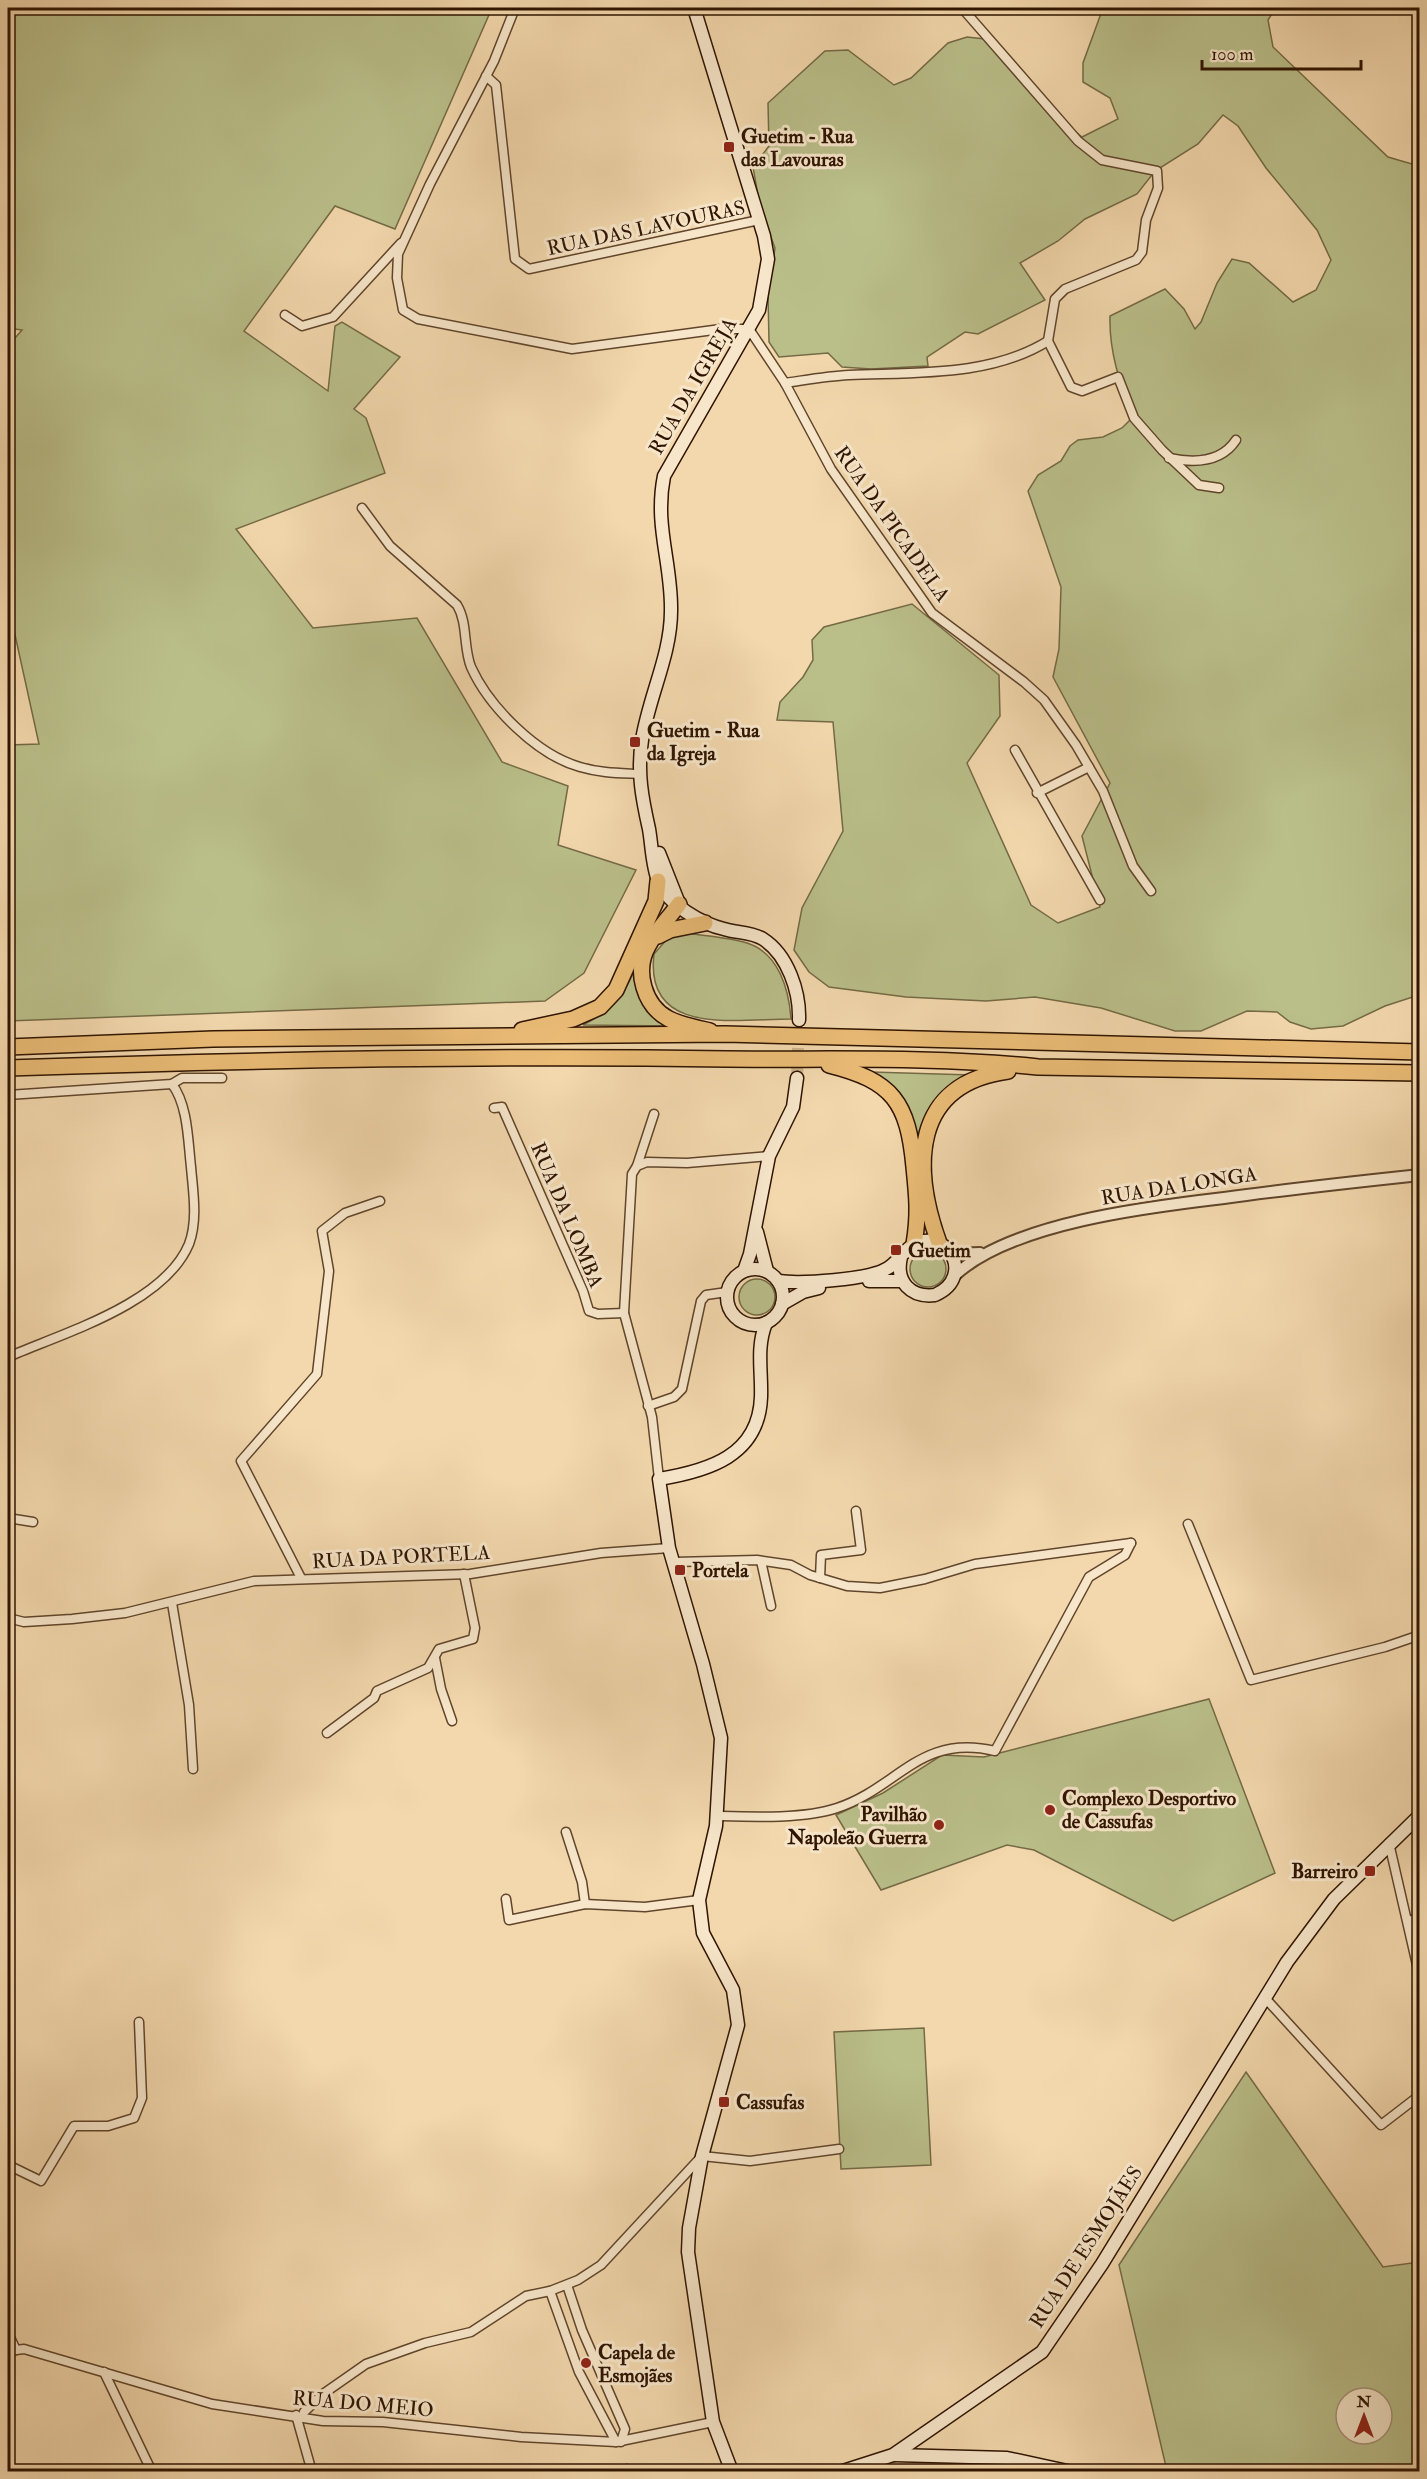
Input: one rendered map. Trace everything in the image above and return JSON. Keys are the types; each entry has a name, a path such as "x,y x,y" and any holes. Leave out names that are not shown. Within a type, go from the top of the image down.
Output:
{"highway":[{"path":"658,881 656,901 642,961 641,976 649,1002 669,1019 725,1034"},
{"path":"505,1035 573,1019 600,1007 623,977 647,935 653,918 679,904"},
{"path":"647,935 705,923"},
{"path":"8,1047 213,1039 725,1034 1419,1052"},
{"path":"8,1068 303,1058 572,1056 1419,1073"},
{"path":"808,1060 856,1072 871,1079 884,1088 902,1109 911,1137 919,1217 914,1244"},
{"path":"939,1243 929,1215 924,1167 926,1138 936,1107 957,1088 987,1074 1038,1067"}],"main road":[{"name":"RUA DA IGREJA","path":"658,881 641,799 639,774 642,738 669,636 671,612 659,501 664,476 748,329 762,300 768,259 759,220 694,8"},
{"name":"RUA DA IGREJA","path":"648,827 679,904"},
{"path":"658,881 667,896 688,914 705,923 764,939 778,954 794,984 800,1006 799,1020"},
{"path":"744,1271 750,1254 769,1156 793,1107 797,1078"},
{"path":"755,1222 766,1271 778,1281 782,1288 782,1304"},
{"path":"778,1281 804,1283 874,1273 888,1268 914,1244 922,1241 939,1243 951,1254 955,1275"},
{"path":"902,1257 900,1274 902,1281"},
{"path":"759,1348 744,1323 729,1307 727,1292 736,1276 744,1271 766,1271"},
{"name":"RUA DA LONGA","path":"766,1323 773,1318 782,1304 810,1289 882,1279 902,1281 916,1294 935,1295 951,1284 955,1275"},
{"path":"732,2472 712,2422 688,2252 689,2228 702,2156 738,2025 733,1990 703,1934 699,1900 718,1816 721,1738 703,1664 669,1548 659,1479 697,1473 713,1466 729,1456 752,1432 758,1416 761,1397 759,1348 766,1323 744,1323"},
{"name":"RUA DE ESMOJÃES","path":"840,2472 893,2455 1042,2352 1102,2264 1287,1962 1334,1899 1419,1815"},
{"path":"893,2455 1007,2458 1072,2472"}],"street":[{"path":"515,8 486,76 430,184 398,254 397,278 403,310 418,319 572,349 721,329 748,329"},
{"path":"962,8 1078,141 1102,160 1157,171 1158,188 1146,220 1143,252 1136,260 1065,289 1055,299 1048,341 1071,387 1082,391 1118,377 1134,418 1169,458 1199,485 1219,488"},
{"name":"RUA DAS LAVOURAS","path":"486,76 496,85 515,259 529,269 759,220"},
{"path":"285,315 302,326 333,317 405,239"},
{"name":"RUA DA PICADELA","path":"748,329 785,383 831,469 932,613 1024,682 1044,700 1089,767 1107,800 1133,866 1151,891"},
{"path":"785,383 846,375 927,373 994,364 1029,353 1048,341"},
{"path":"1169,458 1192,463 1211,459 1231,447 1236,440"},
{"path":"362,508 390,546 457,605 462,614 464,639 471,666 492,703 521,732 578,767 608,773 639,774"},
{"path":"1015,750 1037,793 1073,850 1100,900"},
{"path":"1037,793 1089,767"},
{"path":"8,1095 172,1084 182,1078 222,1078"},
{"path":"8,1357 114,1312 149,1291 176,1266 189,1243 195,1207 189,1144 180,1094 172,1084"},
{"name":"RUA DA LOMBA","path":"494,1108 502,1107 583,1291 589,1311 598,1314 624,1312"},
{"path":"654,1114 631,1186 624,1312 648,1406 659,1479"},
{"path":"637,1166 647,1162 687,1163 769,1156"},
{"name":"RUA DA LONGA","path":"955,1275 970,1261 986,1252 1048,1230 1124,1210 1419,1175"},
{"path":"301,1578 242,1461 316,1374 329,1271 322,1231 345,1213 380,1201"},
{"name":"RUA DA LONGA","path":"951,1254 986,1252"},
{"path":"648,1406 674,1397 682,1389 701,1301 706,1295 727,1292"},
{"path":"820,1578 821,1555 861,1550 856,1511"},
{"path":"8,1518 33,1522"},
{"path":"1188,1524 1251,1680 1352,1656 1419,1635"},
{"path":"674,1562 761,1561 791,1565 820,1578 846,1586 880,1588 925,1579 975,1564 1131,1543 1125,1555 1089,1577 995,1751 975,1746 938,1751 905,1767 873,1789 836,1808 769,1817 718,1816"},
{"name":"RUA DA PORTELA","path":"8,1618 24,1622 72,1619 172,1603 254,1581 464,1574 601,1553 669,1548"},
{"path":"761,1561 771,1606"},
{"path":"327,1733 374,1698 377,1691 428,1668 440,1649 473,1639 475,1628 464,1574"},
{"path":"172,1603 189,1705 193,1768"},
{"path":"435,1658 441,1689 452,1721"},
{"path":"566,1832 582,1882 585,1904"},
{"path":"1389,1843 1409,1921 1419,1978"},
{"path":"506,1899 509,1920 585,1904 645,1907 699,1900"},
{"path":"1409,1921 1419,1917"},
{"path":"1266,1999 1381,2126 1419,2095"},
{"path":"8,2165 41,2181 74,2126 108,2126 134,2118 141,2098 139,2022"},
{"path":"312,2472 299,2416 323,2394 366,2364 425,2343 471,2332 526,2296 567,2285 601,2265 702,2156 750,2161 779,2159 838,2148"},
{"path":"567,2285 582,2331 625,2429 619,2442"},
{"path":"550,2290 579,2372 619,2442"},
{"path":"567,2336 582,2331"},
{"path":"8,2333 12,2351"},
{"name":"RUA DO MEIO","path":"12,2351 24,2349 212,2404 323,2421 383,2422 562,2440 619,2442 712,2422"},
{"path":"104,2372 152,2472"}],"green space":[{"path":"8,8 492,8 395,229 335,206 244,331 328,391 335,326 342,322 400,357 354,409 366,418 385,473 236,529 313,628 417,618 502,762 568,786 558,845 636,870 584,973 545,1001 8,1021 8,745 39,744 8,603 8,346 22,330 8,328"},
{"path":"1103,8 1276,8 1268,20 1273,47 1388,157 1419,166 1419,995 1385,1006 1343,1026 1311,1029 1290,1022 1277,1012 1247,1011 1201,1031 1175,1031 1101,1008 1035,997 986,1001 906,997 829,987 809,972 794,950 802,908 843,831 833,722 777,720 780,702 803,677 813,660 812,640 824,627 912,604 999,675 1000,716 967,763 1031,905 1058,923 1100,907 1082,836 1110,783 1053,677 1059,649 1061,587 1028,491 1038,475 1061,461 1070,446 1078,440 1103,437 1122,428 1134,416 1116,367 1111,342 1110,316 1165,289 1184,309 1195,329 1201,322 1217,283 1232,259 1249,263 1293,302 1316,290 1331,260 1317,230 1266,168 1238,126 1223,115 1198,144 1155,171 1137,194 1085,219 1058,241 1020,263 1045,300 978,334 965,332 927,357 928,366 871,369 842,367 828,353 779,357 769,342 768,294 775,248 760,207 753,167 769,146 768,103 825,51 848,50 894,85 911,78 948,43 967,37 994,40 1063,122 1082,137 1118,119 1110,98 1083,82 1083,63"},
{"path":"686,933 740,941 758,948 767,955 785,985 791,1019 745,1021 698,1018 678,1011 663,999 655,981 654,954 668,938"},
{"path":"637,964 668,1026 583,1025 602,1014 616,1000 628,984"},
{"path":"871,1072 972,1075 958,1082 918,1153"},
{"path":"928,1251 941,1256 946,1269 941,1282 928,1287 915,1282 910,1269 915,1256"},
{"path":"757,1279 770,1284 775,1297 770,1310 757,1315 744,1310 739,1297 744,1284"},
{"name":"Complexo Desportivo de Cassufas","path":"1209,1699 1275,1873 1173,1921 1034,1850 1007,1845 881,1890 836,1815 883,1793 942,1755 984,1757"},
{"path":"924,2028 931,2165 841,2169 834,2032"},
{"path":"1246,2072 1383,2267 1419,2262 1419,2471 1167,2471 1119,2265"}],"tunnel":[{"path":"797,1078 799,1020"}],"place":[{"name":"Guetim - Rua das Lavouras","path":"729,147"},
{"name":"Guetim - Rua da Igreja","path":"635,742"},
{"name":"Guetim","path":"896,1250"},
{"name":"Portela","path":"680,1570"},
{"name":"Complexo Desportivo de Cassufas","path":"1050,1810"},
{"name":"Pavilhão Napoleão Guerra","path":"939,1825"},
{"name":"Barreiro","path":"1370,1871"},
{"name":"Cassufas","path":"724,2102"},
{"name":"Capela de Esmojães","path":"586,2363"}]}
